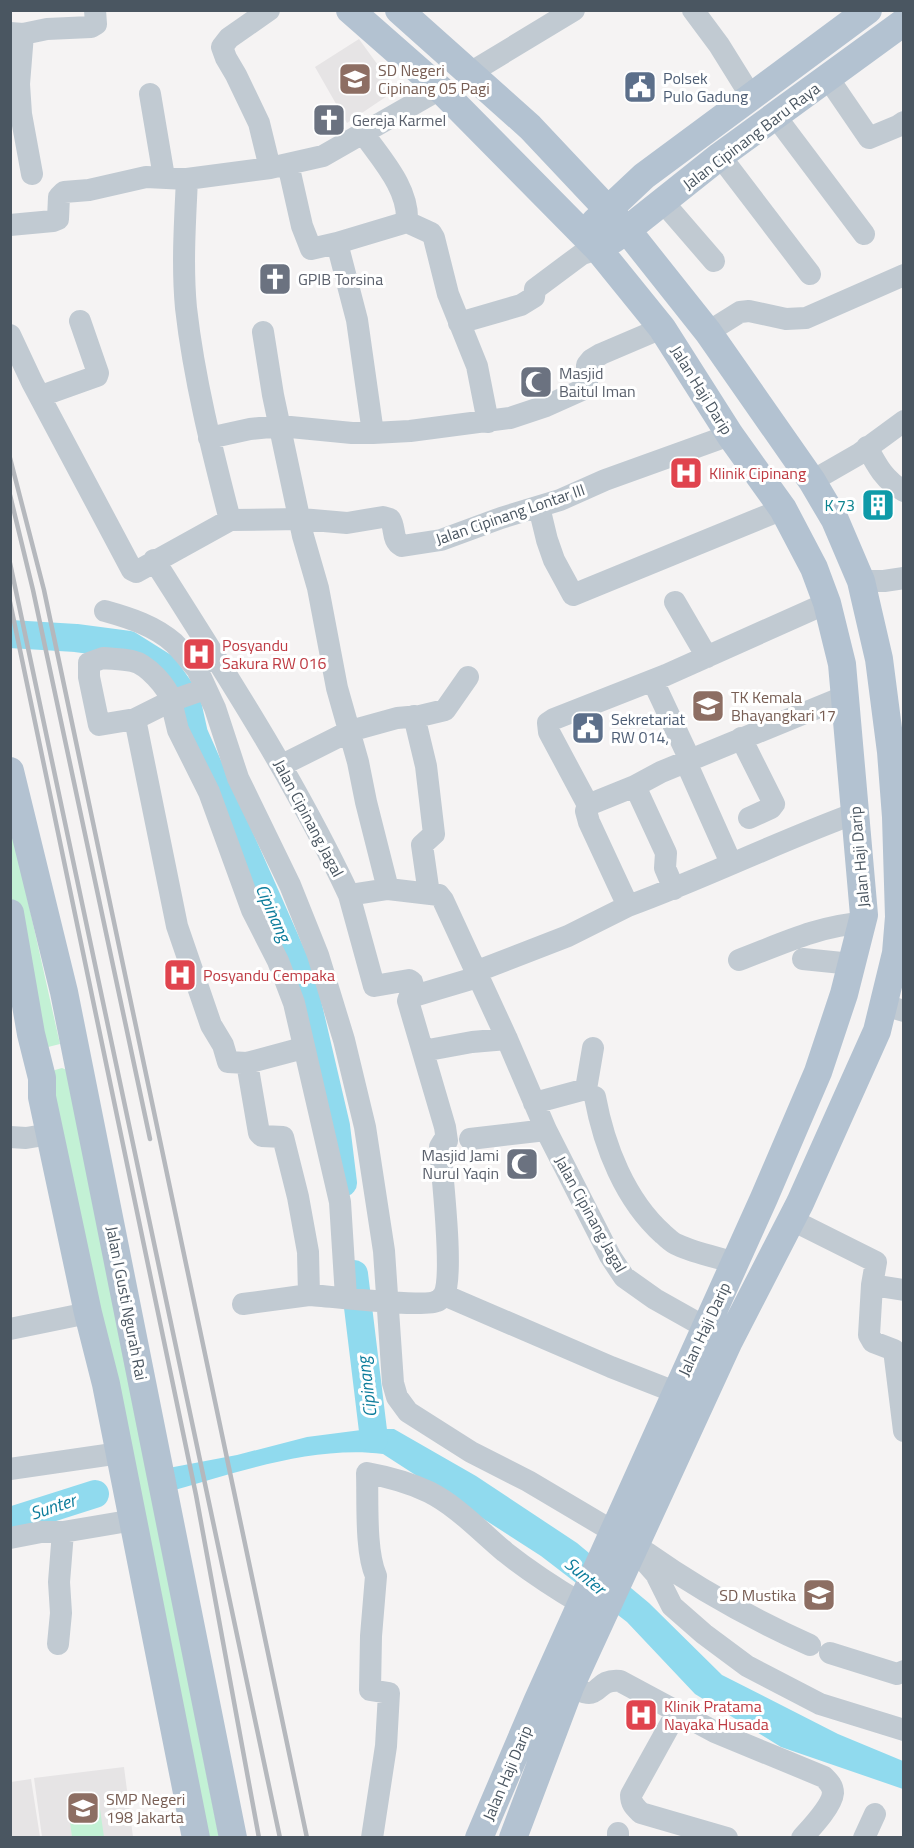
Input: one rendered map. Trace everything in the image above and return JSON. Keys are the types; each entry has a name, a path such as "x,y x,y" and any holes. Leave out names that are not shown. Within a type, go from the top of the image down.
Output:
{"main road":[{"name":"Jalan Haji Darip","path":"350,10 440,89 588,245 662,328 730,435 783,508 814,568 836,636 846,696 864,923 818,1072 735,1263 680,1382 623,1549"},
{"name":"Jalan Haji Darip","path":"399,10 530,127 627,230 708,332 812,481 835,520 861,581 879,659 895,707 899,806 899,917 892,978 893,1008 877,1031 792,1217 729,1341 710,1384 623,1549 537,1702 479,1838"},
{"name":"Jalan Cipinang Baru Raya","path":"588,245 607,209 644,176 868,10"},
{"name":"Jalan Cipinang Baru Raya","path":"588,245 627,230 720,156 903,22"},
{"name":"Jalan I Gusti Ngurah Rai","path":"10,771 70,1025 233,1838"},
{"path":"10,913 31,1034 42,1078 42,1097 88,1313 106,1384 196,1838"},
{"path":"31,1034 42,1045 57,1046 70,1025"},
{"path":"42,1078 62,1068 81,1082"},
{"path":"680,1382 710,1384"},
{"name":"Jalan Haji Darip","path":"513,1838 570,1687 591,1603"}],"street":[{"path":"32,174 24,137 19,94 17,34 47,29 91,27 96,24 94,10"},
{"path":"269,10 230,38 222,47 279,166 311,249 406,222 431,233 448,294 477,366 488,422"},
{"path":"470,73 574,10"},
{"path":"693,10 719,45 752,98"},
{"path":"828,78 869,138 903,122"},
{"path":"10,225 58,219 59,196 64,192 89,190 146,177 187,179 279,166 323,156 440,89"},
{"path":"150,94 164,177"},
{"path":"776,117 864,234"},
{"path":"363,133 400,188 407,214 406,222"},
{"path":"720,156 810,274"},
{"path":"10,335 132,570 136,572 230,520 209,438 186,309 184,264 187,179"},
{"path":"663,202 714,261"},
{"path":"337,243 357,320 373,433"},
{"path":"459,323 521,305 534,297 535,289 588,245"},
{"path":"708,332 740,312 749,311 786,319 806,318 903,275"},
{"path":"41,396 97,376 98,373 80,321"},
{"path":"209,438 250,429 280,426 373,433 510,418 546,406 584,389 587,382 587,365 591,360 662,328"},
{"path":"263,332 280,426 303,536 318,588 337,688 350,731 388,889"},
{"path":"812,481 859,454 903,421"},
{"name":"Jalan Cipinang Lontar III","path":"230,520 301,519 347,523 383,517 392,522 396,541 402,546 441,540 539,507 605,480 730,435"},
{"path":"867,447 886,479 903,491"},
{"path":"539,507 554,560 573,594 783,508"},
{"name":"Jalan Cipinang Jagal","path":"154,560 193,684 282,765 349,895 388,889 439,895 443,900 546,1130 610,1256 624,1277 655,1299 729,1341"},
{"path":"861,581 903,578"},
{"path":"675,602 707,657"},
{"path":"628,906 589,822 586,811 588,805 549,732 548,723 653,681 827,603"},
{"path":"105,612 149,626 174,643 193,684 215,708 238,778 290,885 318,955 344,1040 365,1127 384,1251 381,1301 397,1397 408,1412 471,1452 528,1481 656,1574 672,1606 704,1634 747,1666 820,1704 903,1730"},
{"path":"103,658 138,663 169,692 193,684 135,720 99,725 89,677 89,663 103,658"},
{"path":"282,765 350,731 397,718 445,710 468,677"},
{"path":"653,681 731,863"},
{"path":"193,684 178,730 209,792 252,910 279,961 294,1003 340,1202 349,1297"},
{"path":"588,805 741,738 846,696"},
{"path":"414,716 426,766 434,834 422,845 429,894"},
{"path":"135,720 172,905 183,946 211,1025 223,1045 228,1062 247,1063 303,1048"},
{"path":"741,738 774,804 771,808 749,818"},
{"path":"635,786 666,853 665,868 674,889"},
{"path":"243,1304 309,1294 432,1303 444,1295 448,1260 440,1148 443,1142 447,1141 441,1111 409,998 477,974 568,936 628,906 674,889 795,835 855,813"},
{"path":"349,895 374,986 409,980 412,982 414,996"},
{"path":"739,960 820,929 848,923 864,923"},
{"path":"803,959 852,964"},
{"path":"423,1051 472,1042 507,1039"},
{"path":"534,1103 586,1089 593,1048"},
{"path":"247,1063 259,1133 262,1136 283,1137 298,1197 308,1252 309,1294"},
{"path":"595,1097 600,1123 608,1145 626,1185 648,1220 676,1245 735,1263"},
{"path":"470,1139 546,1130"},
{"path":"10,1137 26,1138 50,1134"},
{"path":"792,1217 802,1225 876,1262 869,1335 873,1342 894,1350 903,1431"},
{"path":"872,1285 903,1290"},
{"path":"444,1295 611,1367 680,1382"},
{"path":"10,1329 88,1313"},
{"path":"10,1469 120,1453"},
{"path":"372,1838 386,1746 389,1693 370,1690 371,1636 376,1576 369,1539 367,1473 402,1480 431,1493 464,1517 506,1553 562,1592 591,1603"},
{"path":"10,1538 134,1520"},
{"path":"58,1644 63,1532"},
{"path":"623,1549 752,1618 820,1649 897,1674 903,1671"},
{"path":"570,1687 589,1694 610,1680 620,1681 716,1732 824,1777 831,1784 833,1794 830,1802 802,1838"},
{"path":"678,1712 631,1795 634,1806 641,1813 727,1838"},
{"path":"864,1838 875,1814"}],"shaded area":[{"name":"SD Negeri Cipinang 05 Pagi","path":"359,39 396,90 347,123 315,67"},
{"name":"SMP Negeri 198 Jakarta","path":"124,1767 133,1837 42,1837 34,1778"},
{"path":"31,1779 40,1837 11,1837 11,1782"}],"green space":[{"path":"10,821 60,1044 48,1047 11,913"},
{"path":"62,1068 67,1070 219,1837 196,1837 46,1076"},
{"path":"99,1802 104,1837 72,1837 68,1806"}],"water":[{"path":"369,1429 394,1429 476,1476 577,1543 649,1603 722,1675 838,1734 903,1761 903,1789 781,1747 695,1694 627,1622 541,1556 383,1454 356,1452 300,1457 164,1493 158,1470 237,1455 307,1437"}],"waterway":[{"name":"Cipinang","path":"10,634 76,638 129,645 164,667 186,698 194,734 301,976 336,1126 343,1183"},
{"name":"Cipinang","path":"354,1274 374,1439"},
{"name":"Sunter","path":"10,1521 95,1494"}],"railway":[{"path":"10,458 44,590 307,1838"},
{"path":"10,495 33,590 150,1139"},
{"path":"10,563 280,1838"},
{"path":"10,602 196,1495 259,1838"}],"place":[{"name":"SD Negeri Cipinang 05 Pagi","path":"355,79"},
{"name":"Polsek Pulo Gadung","path":"640,87"},
{"name":"Gereja Karmel","path":"329,120"},
{"name":"GPIB Torsina","path":"275,279"},
{"name":"Masjid Baitul Iman","path":"536,382"},
{"name":"Klinik Cipinang","path":"686,473"},
{"name":"K 73","path":"878,505"},
{"name":"Posyandu Sakura RW 016","path":"199,654"},
{"name":"TK Kemala Bhayangkari 17","path":"708,706"},
{"name":"Sekretariat RW 014,","path":"588,728"},
{"name":"Posyandu Cempaka","path":"180,975"},
{"name":"Masjid Jami Nurul Yaqin","path":"522,1164"},
{"name":"SD Mustika","path":"819,1595"},
{"name":"Klinik Pratama Nayaka Husada","path":"641,1715"},
{"name":"SMP Negeri 198 Jakarta","path":"83,1808"}]}
